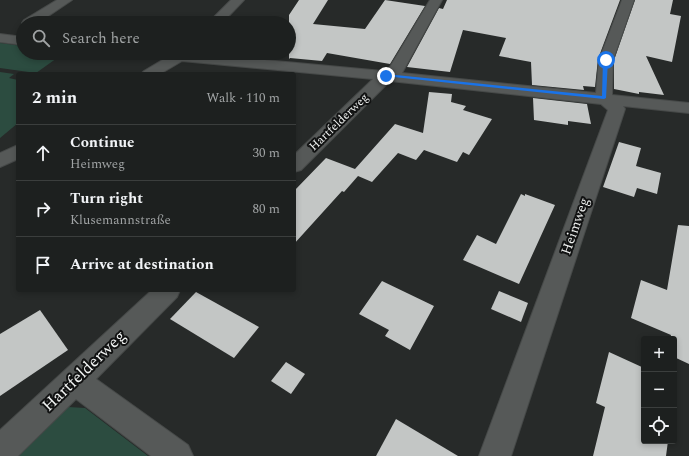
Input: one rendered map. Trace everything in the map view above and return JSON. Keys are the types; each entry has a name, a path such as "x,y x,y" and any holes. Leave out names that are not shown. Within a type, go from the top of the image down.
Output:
{"street":[{"path":"40,16 66,0"},
{"path":"222,16 238,0"},
{"name":"Hartfelderweg","path":"296,164 386,76 396,70 436,0"},
{"path":"604,98 606,60 628,0"},
{"path":"2,38 16,31"},
{"path":"2,38 16,40"},
{"path":"152,72 173,60"},
{"path":"238,60 689,108"},
{"name":"Heimweg","path":"495,456 616,109 604,98"},
{"path":"0,161 16,152"},
{"name":"Hartfelderweg","path":"0,451 75,381 166,292"},
{"path":"75,381 177,456"}],"green space":[{"path":"0,43 16,45 16,60 54,60 37,72 0,68"},
{"path":"0,72 14,74 9,78 16,80 16,125 0,138"},
{"path":"68,407 85,408 148,456 10,456"}],"building":[{"path":"299,0 328,0 313,24 365,29 385,0 425,6 390,64 327,53 322,61 296,59 296,16 289,15"},
{"path":"447,0 620,0 598,59 595,87 583,86 584,90 532,85 531,62 499,56 506,38 463,30 450,72 407,67 439,8 443,9"},
{"path":"635,0 673,0 670,14 681,16 672,62 646,56 664,95 639,92 639,94 614,89 614,60"},
{"path":"429,92 452,94 451,102 466,106 463,110 492,119 469,155 463,152 457,162 424,150 416,160 398,153 372,182 358,176 344,192 342,191 296,242 296,189 326,158 355,169 395,124 423,133"},
{"path":"533,98 587,104 591,124 568,121 568,125 534,120"},
{"path":"619,142 641,148 636,166 661,173 657,194 637,188 634,197 603,187"},
{"path":"521,194 525,196 525,194 555,205 519,284 463,260 477,235 496,244"},
{"path":"678,225 689,226 689,364 677,358 677,336 671,336 631,318 641,280 667,290"},
{"path":"382,281 434,306 410,350 385,336 389,330 359,314"},
{"path":"499,291 528,303 521,322 491,309"},
{"path":"196,292 259,327 234,358 170,319"},
{"path":"40,310 68,350 0,396 0,334"},
{"path":"609,352 641,367 641,444 668,444 666,456 593,456 605,407 596,403"},
{"path":"286,362 305,374 291,394 271,381"},
{"path":"396,419 458,456 376,456"}],"route":[{"path":"386,76 604,98 606,60"}]}
